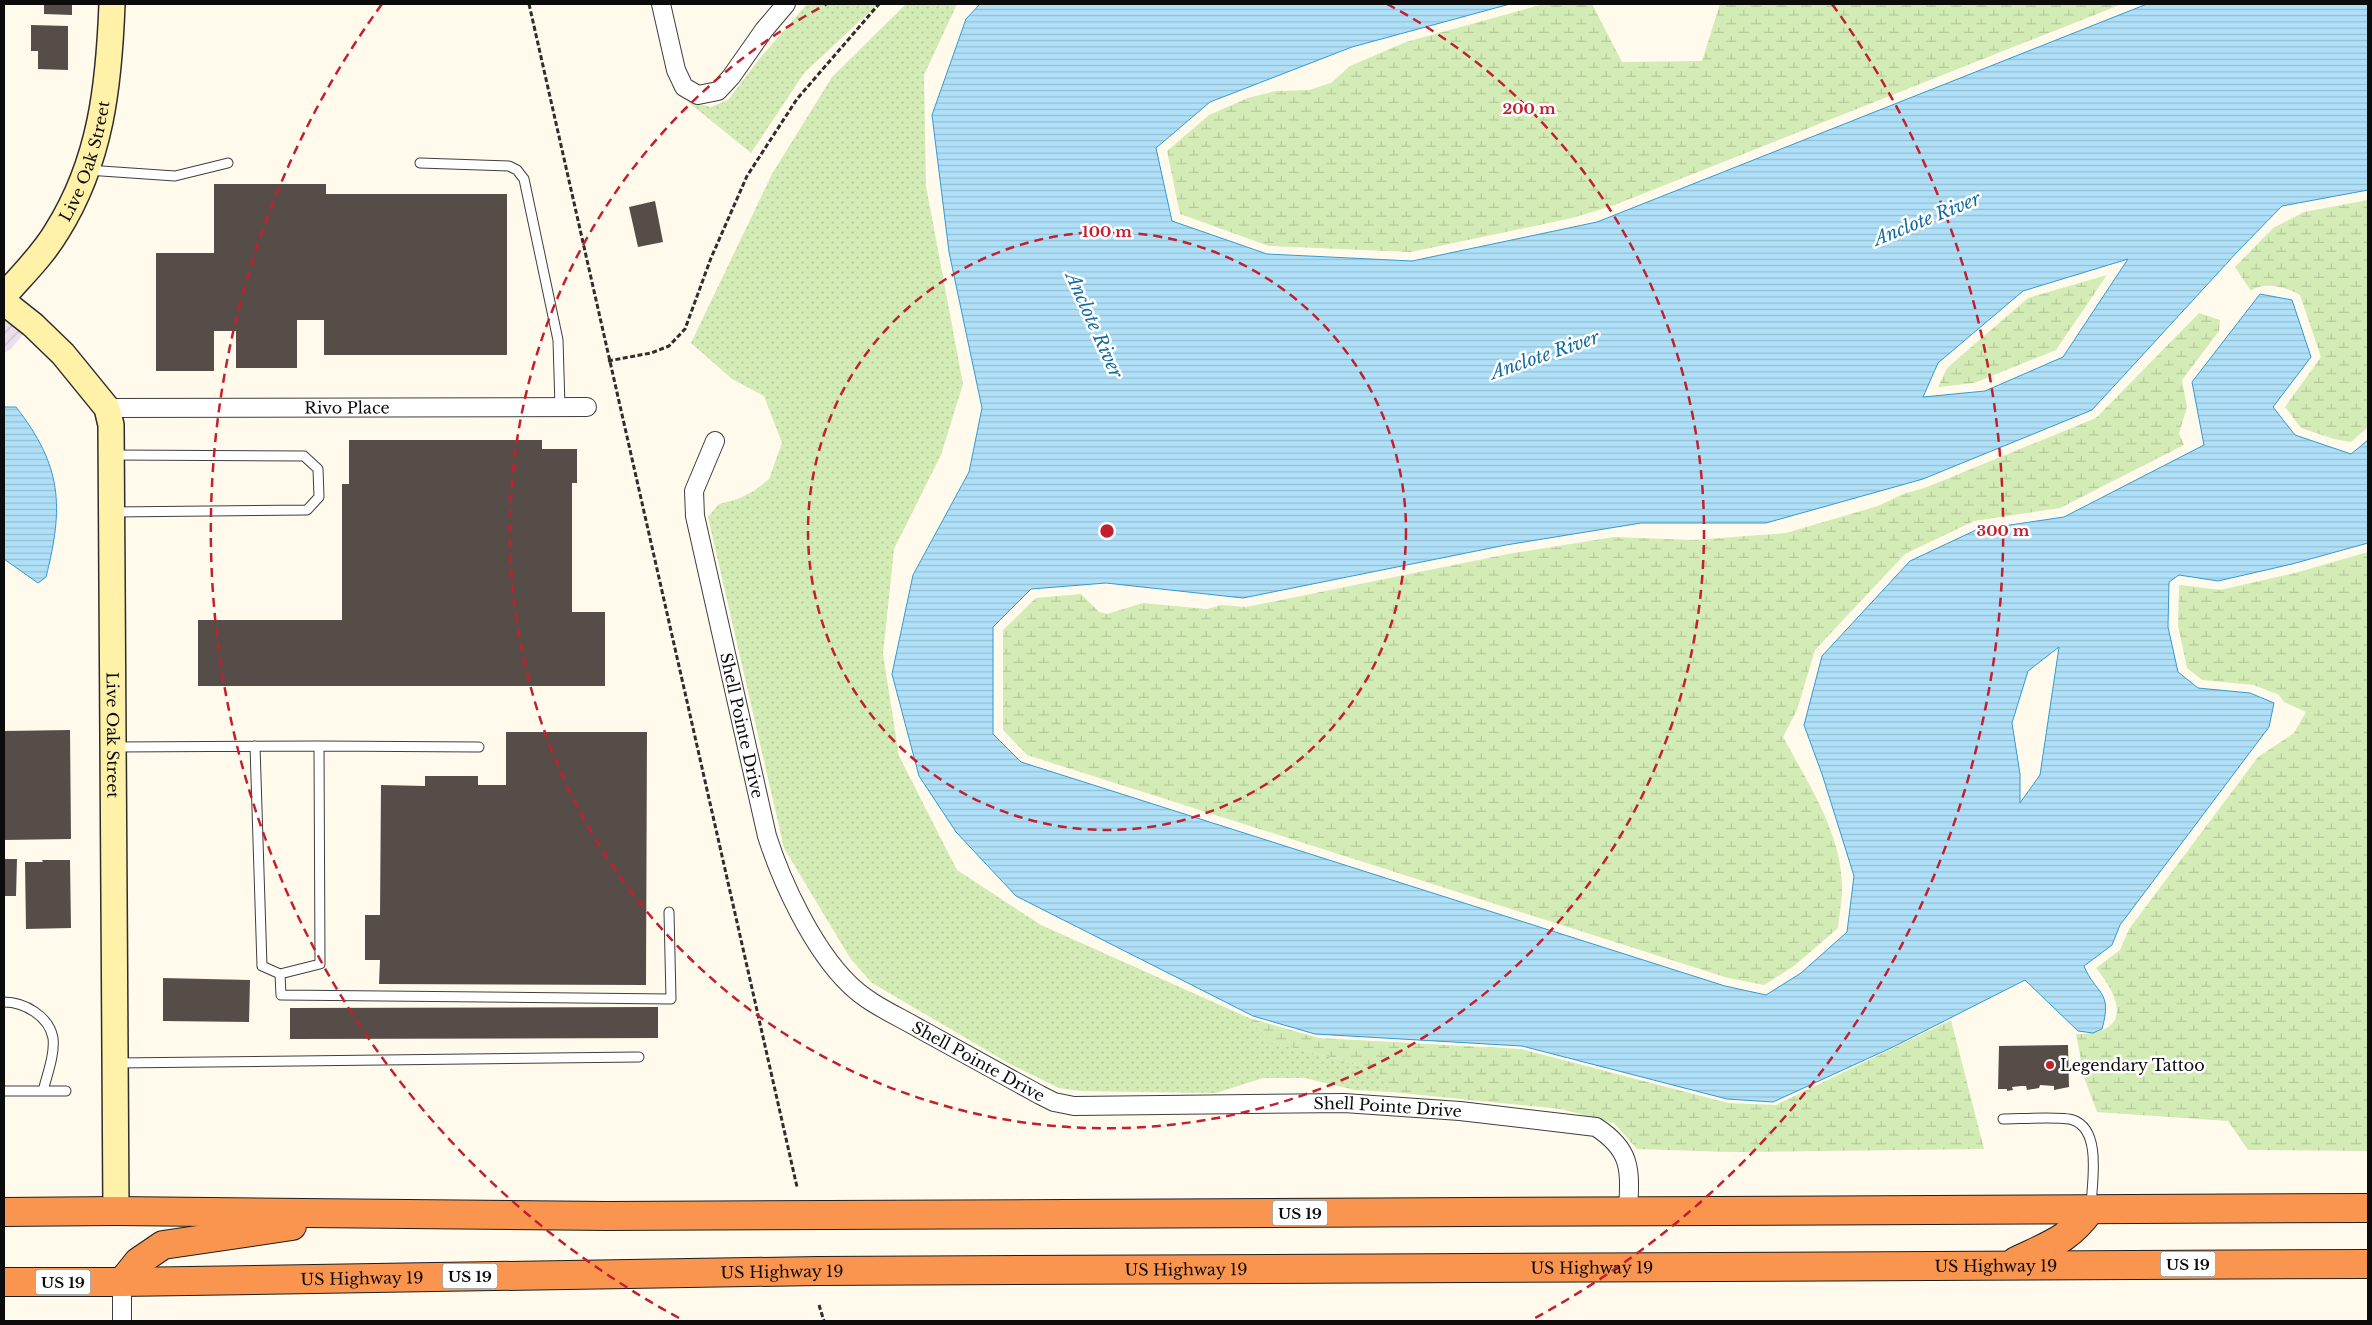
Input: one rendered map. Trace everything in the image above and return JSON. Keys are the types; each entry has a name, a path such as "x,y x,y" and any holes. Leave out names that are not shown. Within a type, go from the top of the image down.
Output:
{"highway":[{"name":"US 19","path":"4,1212 116,1211 617,1216 2368,1208"},
{"path":"2008,1264 2062,1239 2078,1227 2090,1210"},
{"path":"122,1282 138,1262 163,1245 375,1214"},
{"name":"US Highway 19","path":"4,1282 122,1282 602,1273 2008,1264 2368,1264"}],"street":[{"name":"Live Oak Street","path":"4,296 56,233 77,196 93,155 110,64 112,4"},
{"path":"661,4 676,70 684,87 698,95 718,92 732,77 764,30 786,4"},
{"name":"Live Oak Street","path":"4,302 33,325 63,354 107,408 111,425 115,747 116,1211"},
{"name":"Rivo Place","path":"107,408 587,407"},
{"name":"Shell Pointe Drive","path":"715,441 694,491 695,516 767,836 777,868 815,938 827,957 854,989 874,1003 1040,1096 1074,1106 1344,1103 1460,1111 1596,1127 1621,1147 1630,1179 1628,1212"},
{"path":"122,1282 122,1321"}],"lane":[{"path":"87,170 175,176 228,163"},
{"path":"420,163 510,166 517,170 524,179 558,340 560,407"},
{"path":"112,455 304,456 318,468 319,497 307,510 113,512"},
{"path":"255,746 262,966 280,974 320,964 319,746"},
{"path":"115,747 479,747"},
{"path":"280,974 281,995 671,999 669,912"},
{"path":"4,1002 16,1002 39,1014 49,1027 53,1038 52,1053 43,1091"},
{"path":"116,1063 639,1057"},
{"path":"4,1092 66,1090"},
{"path":"2003,1119 2072,1119 2083,1125 2090,1136 2094,1154 2090,1210"}],"path":[{"path":"529,4 608,361 797,1187"},
{"path":"608,361 651,353 669,346 686,329 711,258 747,176 797,99 879,4"},
{"path":"820,1305 824,1321"}],"shaded area":[{"path":"4,315 25,332 11,349 4,353"}],"green space":[{"path":"807,4 878,4 804,73 751,153 687,101 711,107 728,100 760,58"},
{"path":"906,4 957,4 924,75 926,186 963,384 941,455 894,549 883,654 899,756 957,870 1041,925 1249,1018 1271,1042 1376,1069 1391,1092 1355,1090 1305,1078 1263,1078 1216,1093 1081,1091 1059,1088 1010,1064 872,983 850,958 784,848 708,517 719,504 738,499 754,491 769,479 782,443 764,396 732,379 691,343 772,174 832,77"},
{"path":"1544,4 1592,4 1622,62 1702,61 1720,4 2122,4 1612,206 1572,218 1411,252 1269,246 1180,214 1167,151 1209,115 1248,98 1276,91 1309,90 1331,83 1350,66 1406,42"},
{"path":"2368,200 2368,427 2351,442 2334,439 2301,428 2285,407 2321,357 2300,295 2275,286 2262,286 2251,291 2235,267 2273,228 2304,212"},
{"path":"2107,275 2056,350 1974,383 1938,387 1947,368 2028,298"},
{"path":"2199,313 2220,320 2219,331 2182,380 2187,407 2179,433 2184,445 2060,508 1974,521 1905,554 1815,650 1797,710 1783,737 1813,791 1837,849 1842,890 1838,928 1794,966 1764,985 1728,978 1027,755 1003,730 1003,630 1036,598 1081,594 1099,612 1107,614 1143,603 1207,609 1221,605 1246,607 1508,554 1614,537 1693,540 1786,533 1878,506 1903,494 1927,487 2096,418"},
{"path":"2368,552 2368,1151 2248,1150 2228,1121 2097,1112 2085,1080 2076,1034 2094,1033 2106,1028 2114,1022 2117,1013 2112,992 2096,968 2120,950 2129,929 2258,757 2294,733 2306,712 2284,702 2279,695 2254,685 2202,680 2187,668 2178,626 2179,586 2220,590 2295,573"},
{"path":"1249,1018 1319,1038 1521,1049 1728,1103 1776,1105 1951,1020 1984,1149 1732,1152 1637,1149 1614,1123 1561,1109 1391,1092 1376,1069 1271,1042"}],"water":[{"name":"Anclote River","path":"980,4 1510,4 1352,47 1210,102 1156,148 1172,221 1267,254 1412,261 1597,222 2147,4 2368,4 2368,190 2282,206 2092,410 1923,479 1766,523 1641,523 1506,545 1243,598 1106,583 1031,589 993,627 993,734 1021,762 1725,986 1766,995 1801,973 1847,932 1854,876 1822,774 1804,725 1822,656 1910,561 1976,530 2064,517 2204,445 2192,382 2260,294 2292,300 2311,357 2273,407 2295,435 2351,454 2368,440 2368,543 2292,564 2218,581 2179,575 2169,582 2168,627 2178,672 2198,688 2250,693 2274,703 2269,727 2120,925 2112,945 2084,966 2102,994 2106,1007 2102,1029 2093,1033 2078,1031 2025,980 1893,1047 1773,1102 1727,1099 1522,1046 1315,1034 1253,1016 1016,896 956,832 919,776 892,674 913,575 969,472 982,408 949,252 932,115 966,19","holes":["2128,259 2063,357 1985,391 1923,397 1938,363 2023,291","2059,647 2040,775 2020,803 2020,774 2012,723 2028,671"]},
{"path":"4,407 16,407 31,428 43,448 55,488 57,508 52,552 46,577 38,583 4,559"}],"building":[{"path":"44,4 72,4 72,15 44,14"},
{"path":"31,25 68,26 68,70 38,69 38,51 31,51"},
{"path":"214,184 326,184 326,194 507,194 507,355 324,355 324,320 297,320 297,368 236,368 236,331 214,331 214,371 156,371 156,253 214,253"},
{"path":"655,201 663,242 638,247 629,207"},
{"path":"349,440 542,440 542,449 577,449 577,483 572,483 572,612 605,612 605,686 198,686 198,620 342,620 342,484 349,484"},
{"path":"70,730 71,839 4,840 4,731"},
{"path":"506,732 647,732 646,985 379,984 380,960 365,960 365,915 380,915 381,785 425,786 425,776 478,776 478,785 506,785"},
{"path":"4,859 17,859 16,896 4,896"},
{"path":"42,860 70,860 71,928 26,929 25,862 43,862"},
{"path":"163,978 250,980 249,1022 163,1021"},
{"path":"658,1007 658,1038 290,1039 290,1008"},
{"path":"2068,1045 2069,1087 2054,1090 2054,1086 2040,1085 2039,1088 2027,1090 2026,1086 2012,1087 2013,1090 2007,1091 2007,1089 1998,1089 1999,1046"}],"place":[{"name":"Legendary Tattoo","path":"2050,1065"}]}
